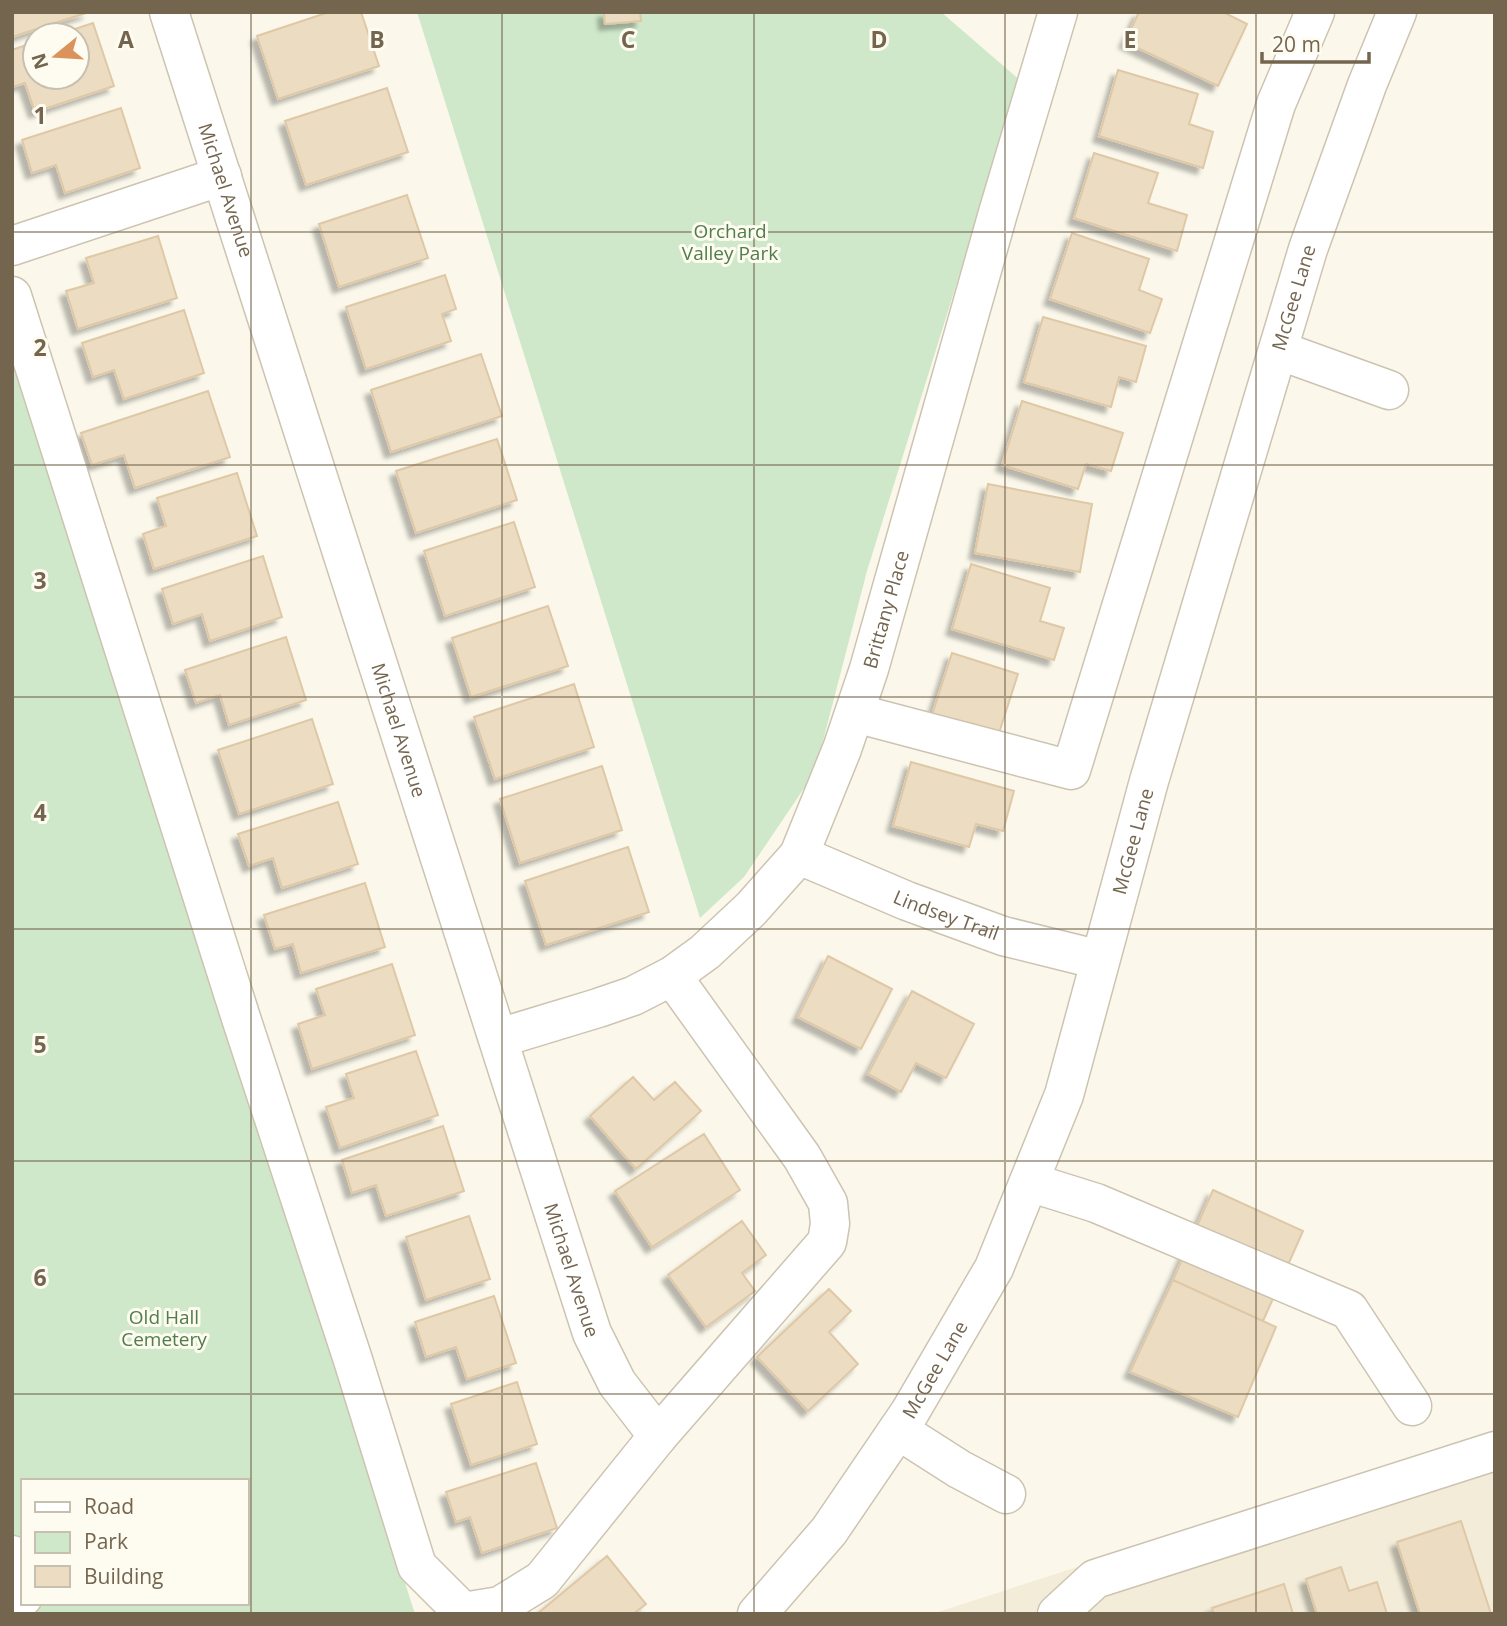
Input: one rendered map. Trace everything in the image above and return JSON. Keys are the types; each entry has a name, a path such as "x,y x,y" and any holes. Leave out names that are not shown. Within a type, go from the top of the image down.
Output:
{"street":[{"name":"Michael Avenue","path":"169,12 592,1333 617,1383 658,1436"},
{"name":"Brittany Place","path":"499,1038 633,996 672,976 705,952 751,909 799,855 842,749 869,669 1058,12"},
{"path":"855,713 1071,770 1276,104 1315,12"},
{"name":"McGee Lane","path":"757,1614 829,1531 910,1412 993,1268 1064,1095 1149,781 1313,236 1367,85 1397,12"},
{"path":"12,246 222,176"},
{"path":"12,296 417,1566 463,1612 500,1606 542,1580 658,1436 827,1242 830,1224 828,1203 802,1157 672,976"},
{"path":"1278,350 1389,390"},
{"name":"Lindsey Trail","path":"799,855 906,901 1003,936 1100,960"},
{"path":"1029,1182 1096,1203 1349,1310 1412,1406"},
{"path":"898,1430 1006,1494"},
{"path":"1057,1614 1095,1579 1495,1451"},
{"path":"12,1555 21,1589"}],"shaded area":[{"path":"1495,1432 1495,1614 932,1614"}],"green space":[{"name":"Orchard Valley Park","path":"417,12 941,12 1022,82 1002,138 867,571 815,772 744,877 700,918"},
{"name":"Old Hall Cemetery","path":"12,352 415,1614 12,1614"}],"building":[{"path":"12,12 89,12 61,21 21,21 21,34 12,37"},
{"path":"329,12 361,12 379,66 278,99 257,36"},
{"path":"604,12 640,12 641,21 605,24"},
{"path":"1139,12 1223,12 1247,24 1218,86 1125,42"},
{"path":"93,23 114,86 35,112 28,91 91,91"},
{"path":"21,47 21,84 12,87 12,50"},
{"path":"1118,70 1198,94 1189,124 1213,132 1203,168 1099,136"},
{"path":"387,88 408,152 306,185 285,121"},
{"path":"121,108 140,168 65,193 56,165 32,173 22,140"},
{"path":"1094,153 1158,173 1148,203 1187,215 1177,251 1074,218"},
{"path":"407,195 428,258 339,287 319,224"},
{"path":"1072,233 1149,259 1139,290 1162,299 1150,333 1050,299"},
{"path":"158,236 177,298 78,329 66,291 94,283 86,258"},
{"path":"445,275 456,309 442,314 451,341 366,369 346,307"},
{"path":"184,310 204,373 124,399 114,370 93,377 82,343"},
{"path":"1043,317 1146,346 1136,382 1119,377 1111,407 1024,382"},
{"path":"481,354 502,416 391,452 371,390"},
{"path":"208,391 230,457 135,488 124,455 92,465 81,433"},
{"path":"1022,401 1123,433 1111,471 1086,464 1078,489 1002,465"},
{"path":"497,439 517,500 416,533 396,471"},
{"path":"237,473 257,536 154,569 143,534 166,526 157,498"},
{"path":"988,484 1092,504 1080,572 975,553"},
{"path":"514,522 535,587 445,616 424,551"},
{"path":"263,556 282,617 210,641 202,614 173,624 162,589"},
{"path":"971,564 1050,588 1040,621 1064,628 1054,660 952,629"},
{"path":"548,606 568,666 471,697 452,638"},
{"path":"286,637 306,700 229,725 220,695 196,703 185,670"},
{"path":"952,653 1018,674 998,736 932,715"},
{"path":"574,684 594,747 495,779 474,717"},
{"path":"312,719 333,784 239,814 218,750"},
{"path":"911,762 1014,791 1003,831 976,824 969,847 893,826"},
{"path":"602,766 622,830 520,863 500,799"},
{"path":"338,802 358,864 282,888 273,858 249,866 238,834"},
{"path":"628,847 649,912 546,945 525,881"},
{"path":"365,883 385,947 301,973 293,944 275,949 264,915"},
{"path":"828,956 892,989 861,1049 798,1017"},
{"path":"392,964 415,1035 312,1069 298,1024 325,1015 316,989"},
{"path":"912,991 974,1024 946,1078 916,1063 901,1092 868,1074"},
{"path":"416,1051 438,1115 340,1148 326,1107 354,1098 346,1074"},
{"path":"633,1077 654,1100 675,1082 701,1111 636,1169 590,1116"},
{"path":"443,1126 464,1191 386,1216 376,1185 352,1193 342,1160"},
{"path":"704,1134 740,1190 652,1247 615,1191"},
{"path":"1213,1190 1303,1231 1263,1321 1173,1280"},
{"path":"469,1216 490,1279 426,1300 406,1237"},
{"path":"742,1221 766,1255 742,1273 755,1291 706,1327 668,1275"},
{"path":"1173,1280 1276,1327 1238,1417 1130,1372"},
{"path":"829,1289 851,1311 829,1332 858,1364 808,1411 757,1357"},
{"path":"494,1296 516,1363 467,1379 456,1347 426,1357 415,1322"},
{"path":"517,1382 537,1444 471,1465 451,1404"},
{"path":"536,1463 557,1528 482,1553 470,1517 456,1522 446,1492"},
{"path":"1461,1521 1491,1614 1420,1614 1397,1542"},
{"path":"607,1556 646,1604 633,1614 537,1614"},
{"path":"1341,1567 1349,1591 1377,1582 1387,1614 1317,1614 1306,1579"},
{"path":"1284,1584 1293,1614 1214,1614 1212,1608"}]}
